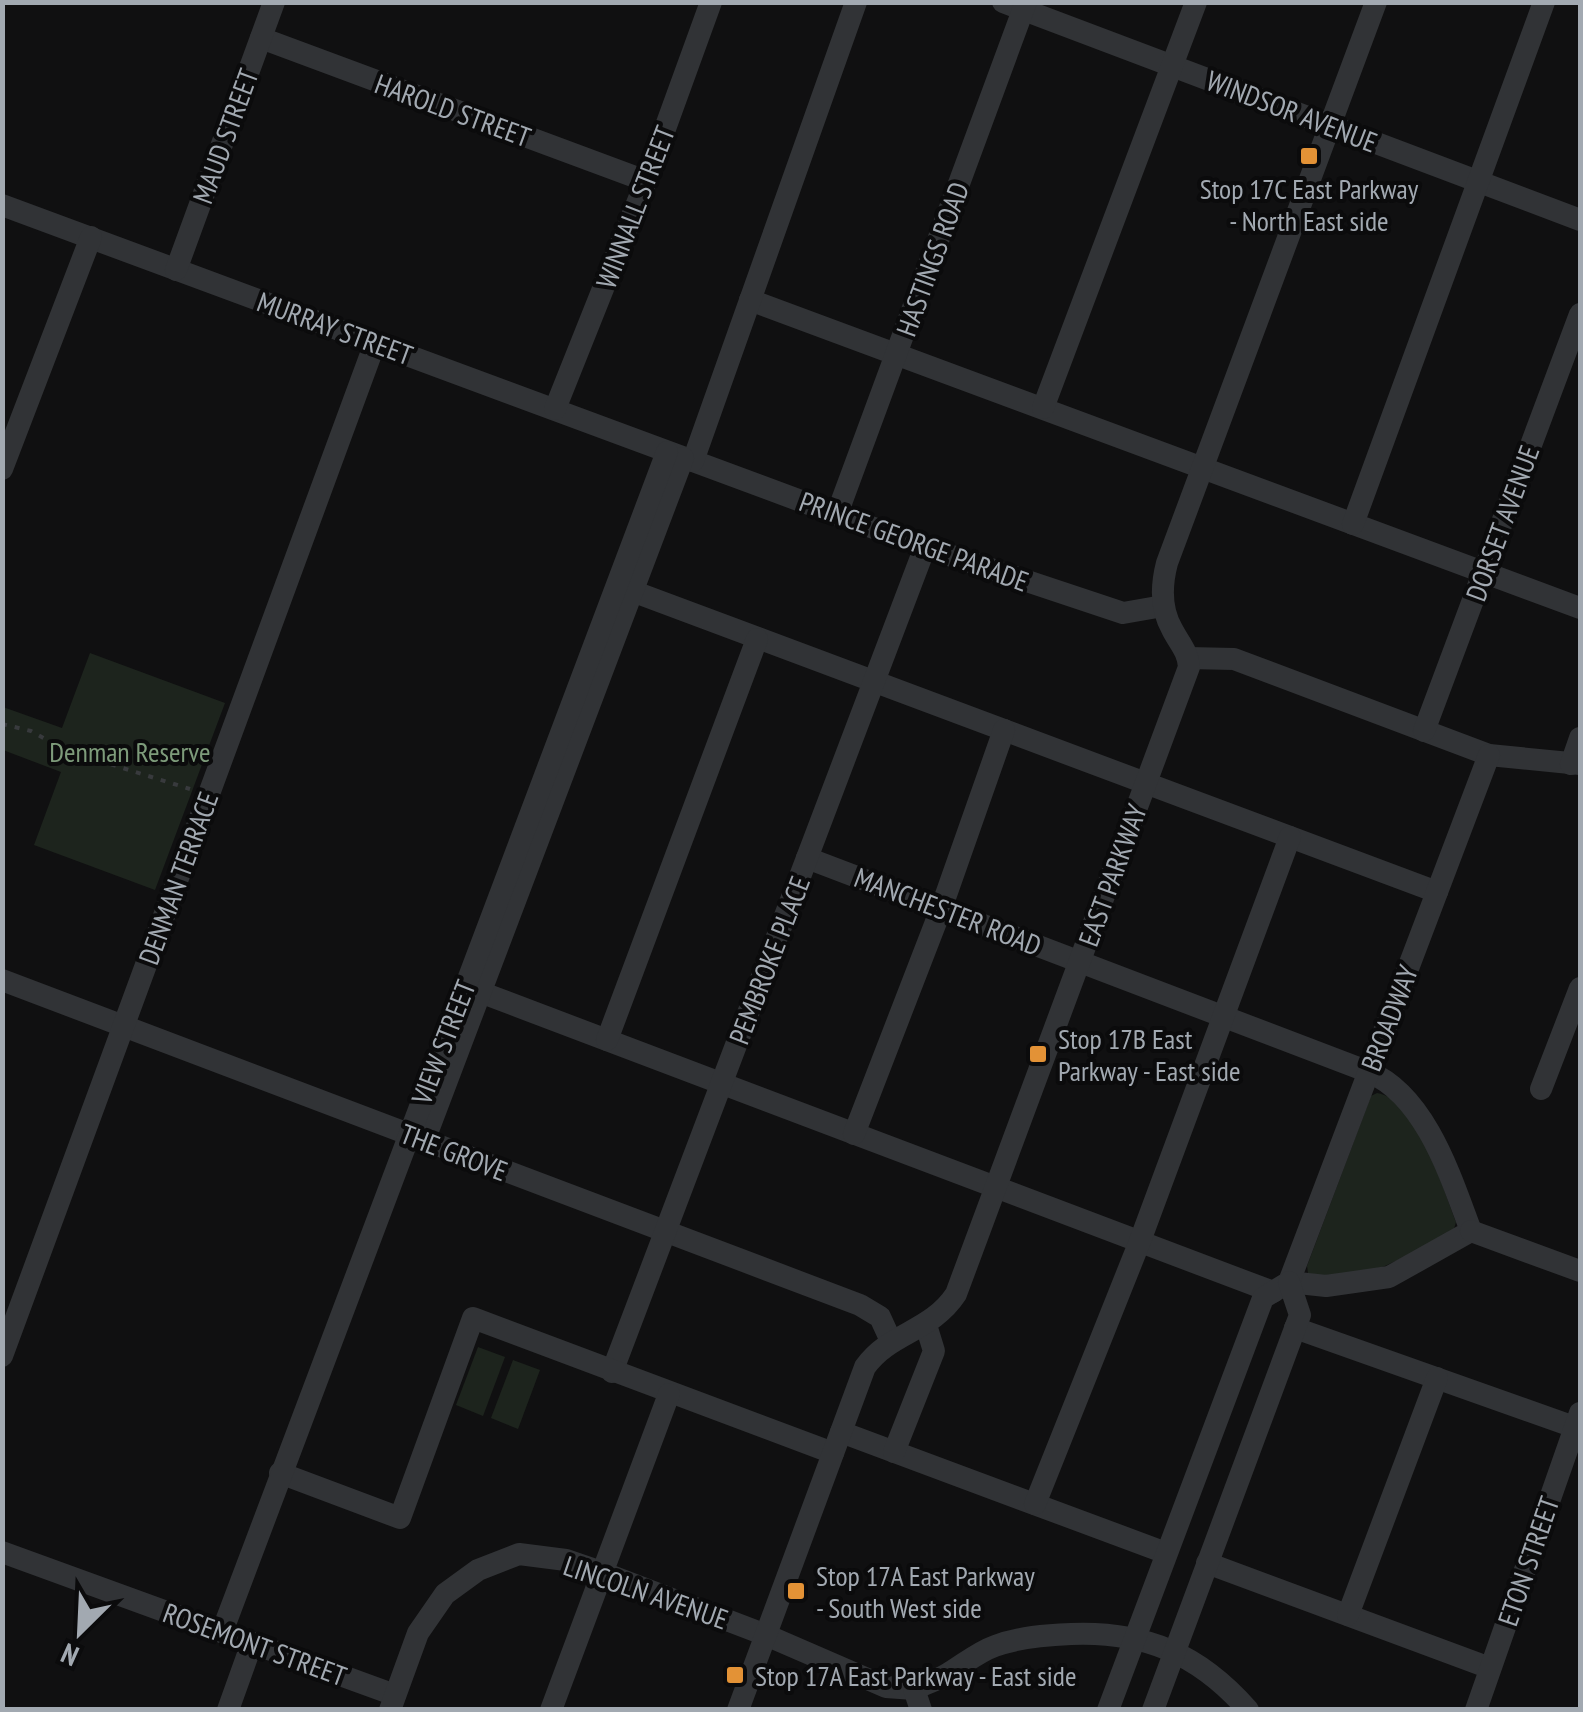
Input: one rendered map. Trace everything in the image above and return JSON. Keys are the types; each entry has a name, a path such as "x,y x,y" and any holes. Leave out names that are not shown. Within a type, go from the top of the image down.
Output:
{"street":[{"name":"MAUD STREET","path":"176,270 274,2"},
{"name":"WINNALL STREET","path":"555,409 646,181 711,2"},
{"path":"681,457 750,300 856,2"},
{"path":"1043,408 1196,2"},
{"path":"1376,2 1167,564 1163,606 1188,658 1234,659 1489,754 1576,764 1580,738"},
{"path":"1353,524 1544,2"},
{"name":"WINDSOR AVENUE","path":"1018,5 1580,220"},
{"name":"HASTINGS ROAD","path":"837,514 898,352 1018,5"},
{"name":"HAROLD STREET","path":"261,38 646,181"},
{"name":"MURRAY STREET","path":"2,205 681,457"},
{"path":"2,470 91,238"},
{"path":"750,300 1580,608"},
{"name":"DORSET AVENUE","path":"1424,731 1580,314"},
{"name":"DENMAN TERRACE","path":"2,1356 375,344"},
{"name":"PRINCE GEORGE PARADE","path":"681,457 924,547 1124,613 1163,606"},
{"name":"VIEW STREET","path":"416,1138 480,992 681,457"},
{"name":"VIEW STREET","path":"222,1632 280,1473 416,1138 681,457"},
{"name":"PEMBROKE PLACE","path":"612,1372 924,547"},
{"path":"632,592 1437,892"},
{"path":"607,1040 758,639"},
{"name":"EAST PARKWAY","path":"738,1710 865,1366 891,1342 938,1316 956,1294 1147,782 1184,680 1188,658"},
{"path":"854,1134 941,909 1004,730"},
{"name":"BROADWAY","path":"1108,1710 1262,1298 1281,1287 1369,1072 1489,754"},
{"path":"1035,1504 1140,1241 1290,837"},
{"name":"MANCHESTER ROAD","path":"807,858 1369,1072 1389,1083 1437,1142 1471,1231"},
{"name":"THE GROVE","path":"2,980 860,1306 880,1317 891,1342"},
{"path":"1541,1089 1580,988"},
{"path":"480,992 1140,1241 1281,1287 1326,1286 1389,1276 1471,1231 1580,1271"},
{"name":"BROADWAY","path":"1153,1710 1300,1314 1281,1287"},
{"path":"280,1473 400,1518 473,1318 668,1394 837,1443 894,1452 1166,1552"},
{"path":"894,1452 934,1351 926,1325"},
{"path":"1295,1328 1579,1423"},
{"path":"1348,1615 1437,1378"},
{"path":"551,1710 668,1394"},
{"name":"ETON STREET","path":"1476,1710 1579,1423"},
{"name":"ROSEMONT STREET","path":"2,1552 252,1643 393,1702"},
{"name":"LINCOLN AVENUE","path":"393,1702 418,1633 445,1594 478,1570 519,1554 566,1560 601,1572 766,1634 917,1699"},
{"path":"1208,1564 1490,1668"},
{"path":"917,1699 946,1675 995,1646 1025,1638 1096,1633 1134,1638 1174,1652 1199,1665 1248,1710"},
{"path":"228,1710 252,1643"}],"path":[{"path":"2,724 31,731 65,750 209,795"}],"green space":[{"name":"Denman Reserve","path":"90,653 225,703 155,890 34,845 61,772 3,750 3,707 62,728"},
{"path":"1377,1093 1391,1099 1416,1128 1444,1189 1456,1222 1454,1229 1403,1258 1363,1274 1325,1278 1308,1273 1307,1266 1371,1096"},
{"path":"478,1347 505,1357 483,1416 456,1405"},
{"path":"513,1360 540,1370 518,1429 491,1418"}],"place":[{"name":"Stop 17C East Parkway - North East side","path":"1309,156"},
{"name":"Stop 17B East Parkway - East side","path":"1038,1054"},
{"name":"Stop 17A East Parkway - South West side","path":"796,1591"},
{"name":"Stop 17A East Parkway - East side","path":"735,1675"}]}
